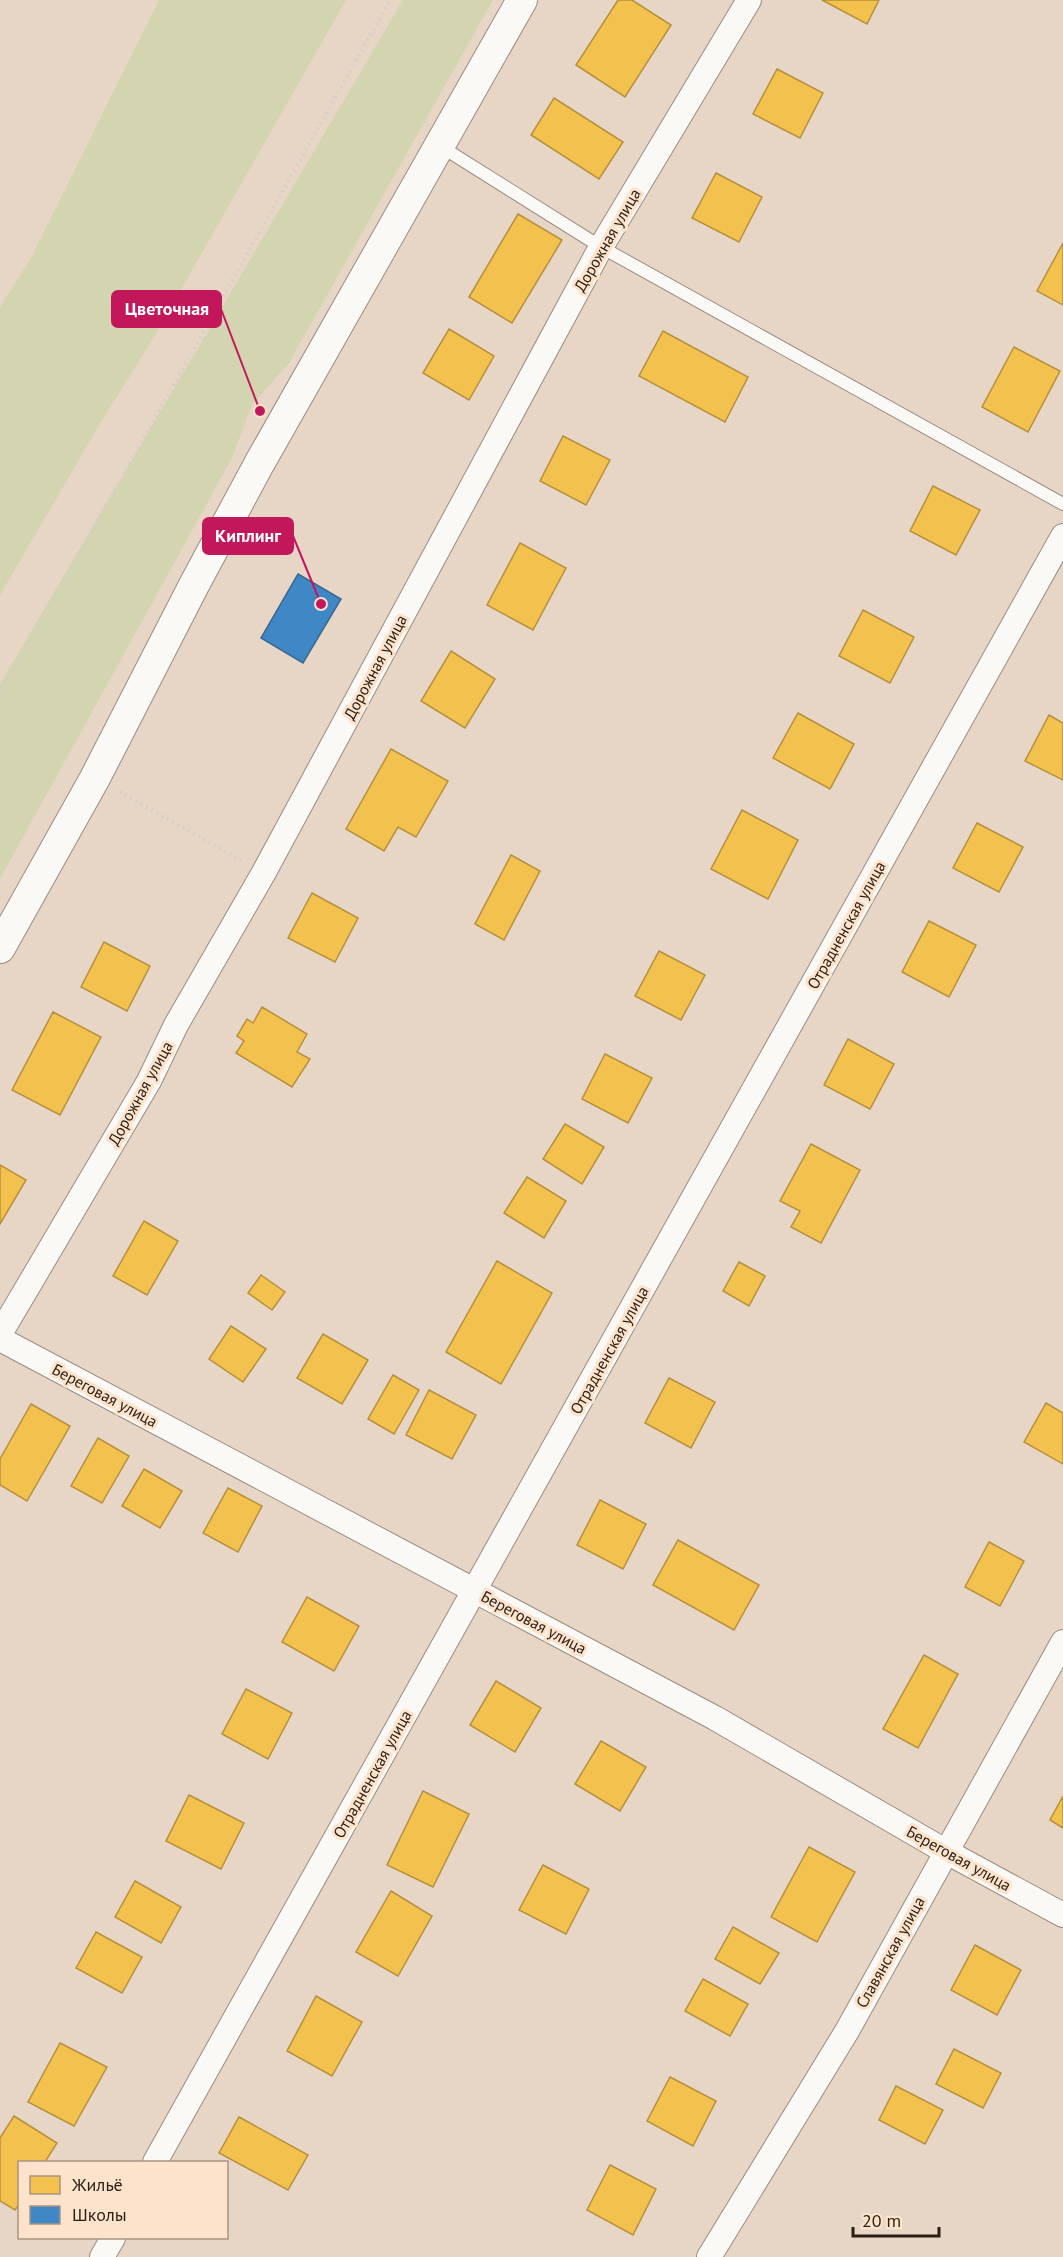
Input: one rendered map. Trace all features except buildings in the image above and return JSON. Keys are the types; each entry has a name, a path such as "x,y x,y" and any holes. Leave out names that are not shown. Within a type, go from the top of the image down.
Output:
{"street":[{"path":"0,948 95,778 254,474 522,0"},
{"name":"Дорожная улица","path":"0,1334 149,1081 176,1025 263,874 601,248 749,0"},
{"name":"Отрадненская улица","path":"156,2161 1063,536"},
{"name":"Береговая улица","path":"0,1339 716,1718 945,1851 1063,1915"},
{"name":"Славянская улица","path":"709,2257 847,2031 1063,1642"},
{"path":"102,2257 112,2239"}],"lane":[{"path":"440,146 601,248 1063,504"}],"path":[{"path":"0,694 390,0"},
{"path":"95,778 263,874"}],"green space":[{"path":"159,0 346,0 153,339 101,422 0,595 0,307 31,258"},
{"path":"403,0 493,0 289,363 252,405 232,458 0,879 0,684"}],"place":[{"name":"Цветочная","path":"260,411"},
{"name":"Киплинг","path":"321,604"}]}
